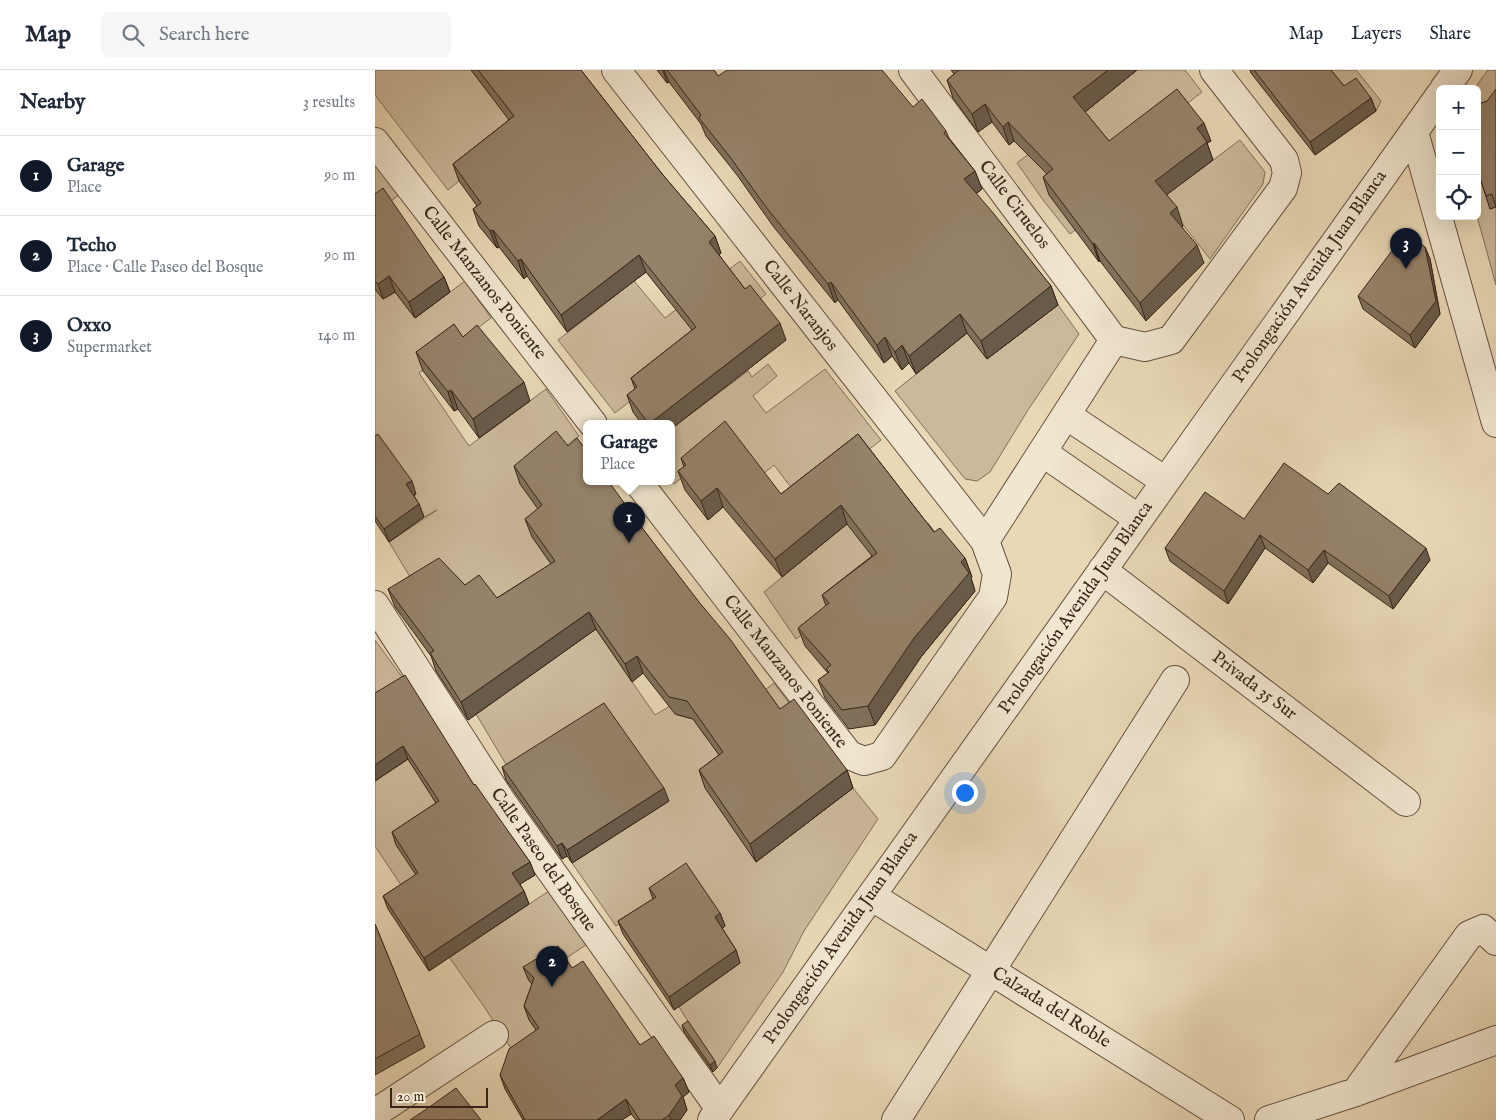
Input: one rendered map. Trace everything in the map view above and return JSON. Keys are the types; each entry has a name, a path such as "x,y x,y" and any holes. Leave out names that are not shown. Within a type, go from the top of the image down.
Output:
{"street":[{"name":"Calle Naranjos","path":"616,70 985,542"},
{"name":"Calle Ciruelos","path":"913,70 1114,340"},
{"path":"985,542 1114,340 1145,347 1171,340 1283,188 1287,173 1284,160 1214,70"},
{"path":"1447,85 1458,70"},
{"name":"Prolongación Avenida Juan Blanca","path":"716,1115 1436,101"},
{"path":"1414,132 1496,423"},
{"name":"Calle Manzanos Poniente","path":"375,142 590,420"},
{"path":"1066,416 1165,482"},
{"path":"1042,452 1139,519"},
{"name":"Calle Manzanos Poniente","path":"640,485 849,755 864,761 882,756 993,596 997,574 985,542"},
{"name":"Privada 35 Sur","path":"1102,570 1406,802"},
{"name":"Calle Paseo del Bosque","path":"375,605 500,799 716,1115"},
{"path":"896,1120 1175,680"},
{"name":"Calzada del Roble","path":"871,896 1230,1120"},
{"path":"1356,1092 1469,935 1483,929 1496,941"},
{"path":"375,1113 494,1036"},
{"path":"1269,1120 1356,1092 1496,1040"}],"shaded area":[{"path":"375,70 471,70 505,113 542,82 459,181 448,190 375,95"},
{"path":"1068,70 1092,106 1137,70 1185,70 1202,92 1126,151 1091,163"},
{"path":"1325,70 1356,70 1381,101 1376,111 1360,91 1336,109"},
{"path":"1488,70 1496,70 1496,113 1481,120 1481,85 1477,85"},
{"path":"1240,140 1265,172 1263,184 1210,259 1162,198"},
{"path":"1038,147 1111,203 1070,234 1017,163"},
{"path":"375,162 399,195 375,213"},
{"path":"1481,178 1490,209 1496,207 1496,285 1478,220 1481,220"},
{"path":"680,246 634,281 665,318 740,261 766,294 615,413 558,340 620,292 614,285"},
{"path":"465,281 491,318 419,373 469,446 546,389 579,436 563,448 548,523 557,573 655,715 670,706 677,715 693,719 705,736 774,683 800,717 756,862 853,788 878,819 804,931 783,972 717,1068 679,1007 740,963 720,930 725,926 690,876 616,926 572,863 669,801 513,776 476,714 504,616 419,592 389,542 437,510 424,517 375,451 375,289 383,299 395,292 415,318"},
{"path":"1058,305 1079,334 1028,410 990,472 977,481 965,479 895,391 967,333 987,359"},
{"path":"768,364 777,376 753,396 766,413 825,369 881,440 802,502 774,465 752,483 731,439 675,483 675,426 748,371 752,377"},
{"path":"840,518 923,527 928,523 946,547 829,674 860,590 796,639 764,592 831,537"},
{"path":"375,640 410,688 375,709"},
{"path":"408,759 443,814 476,939 549,891 586,945 563,960 539,992 556,1118 485,1008 375,846 375,781"}],"building":[{"path":"478,70 581,70 663,175 715,236 709,242 745,289 750,285 780,323 654,420 646,420 627,395 637,387 631,378 696,327 639,255 561,315 521,259 518,261 493,230 490,231 473,209 481,203 453,164 514,116"},
{"path":"667,70 714,70 718,76 727,70 882,70 913,107 922,99 946,131 944,133 975,171 964,179 1051,286 981,341 960,314 909,356 902,345 895,352 885,337 877,345 831,282 828,284 766,207 699,118 701,115"},
{"path":"959,70 1108,70 1073,97 1109,141 1177,89 1204,123 1197,128 1207,142 1155,181 1177,207 1170,213 1197,245 1140,303 1043,177 1053,169 1008,122 1003,127 985,104 972,114 947,80"},
{"path":"1254,70 1331,70 1344,86 1356,78 1371,98 1310,142"},
{"path":"1496,89 1496,207 1492,194 1486,196 1481,181 1481,103 1487,101"},
{"path":"383,188 444,277 409,302 389,276 378,284 375,281 375,194"},
{"path":"1406,232 1425,247 1436,301 1410,335 1358,296"},
{"path":"454,324 463,337 477,325 524,382 473,419 451,390 448,392 416,352"},
{"path":"725,421 781,494 858,434 934,532 940,528 965,558 961,562 969,573 914,638 868,706 842,710 818,680 829,672 826,669 831,665 798,628 829,603 822,595 877,553 841,505 775,559 717,488 701,501 678,471 686,465 681,458"},
{"path":"556,431 568,446 577,438 583,446 583,485 611,485 699,602 730,639 780,709 794,699 847,770 750,844 699,770 723,752 687,701 669,697 637,656 625,664 589,612 461,702 430,653 434,651 388,589 439,558 465,585 479,575 497,598 555,561 525,519 542,505 514,466"},
{"path":"378,434 412,481 406,484 419,504 384,529 375,516 375,436"},
{"path":"1284,463 1328,494 1339,483 1426,548 1389,596 1324,550 1308,570 1260,535 1224,591 1165,548 1205,492 1244,519"},
{"path":"405,675 474,785 530,862 512,873 524,891 424,958 383,896 418,873 392,832 439,801 403,746 375,765 375,693"},
{"path":"604,703 664,788 567,850 562,843 557,846 502,767"},
{"path":"686,863 720,913 715,917 736,950 669,997 618,921 656,897 649,888"},
{"path":"375,924 420,1034 375,1059"},
{"path":"558,946 572,968 583,961 640,1045 654,1036 683,1078 675,1085 682,1096 669,1115 662,1120 640,1120 626,1099 597,1120 525,1120 500,1075 509,1049 539,1028 524,1006 534,978 523,967"},
{"path":"688,1021 715,1061 710,1065 682,1025"},
{"path":"456,1088 481,1120 410,1120 428,1108"}],"place":[{"name":"Oxxo","path":"1406,269"},
{"name":"Garage","path":"629,543"},
{"name":"Techo","path":"552,987"}]}
